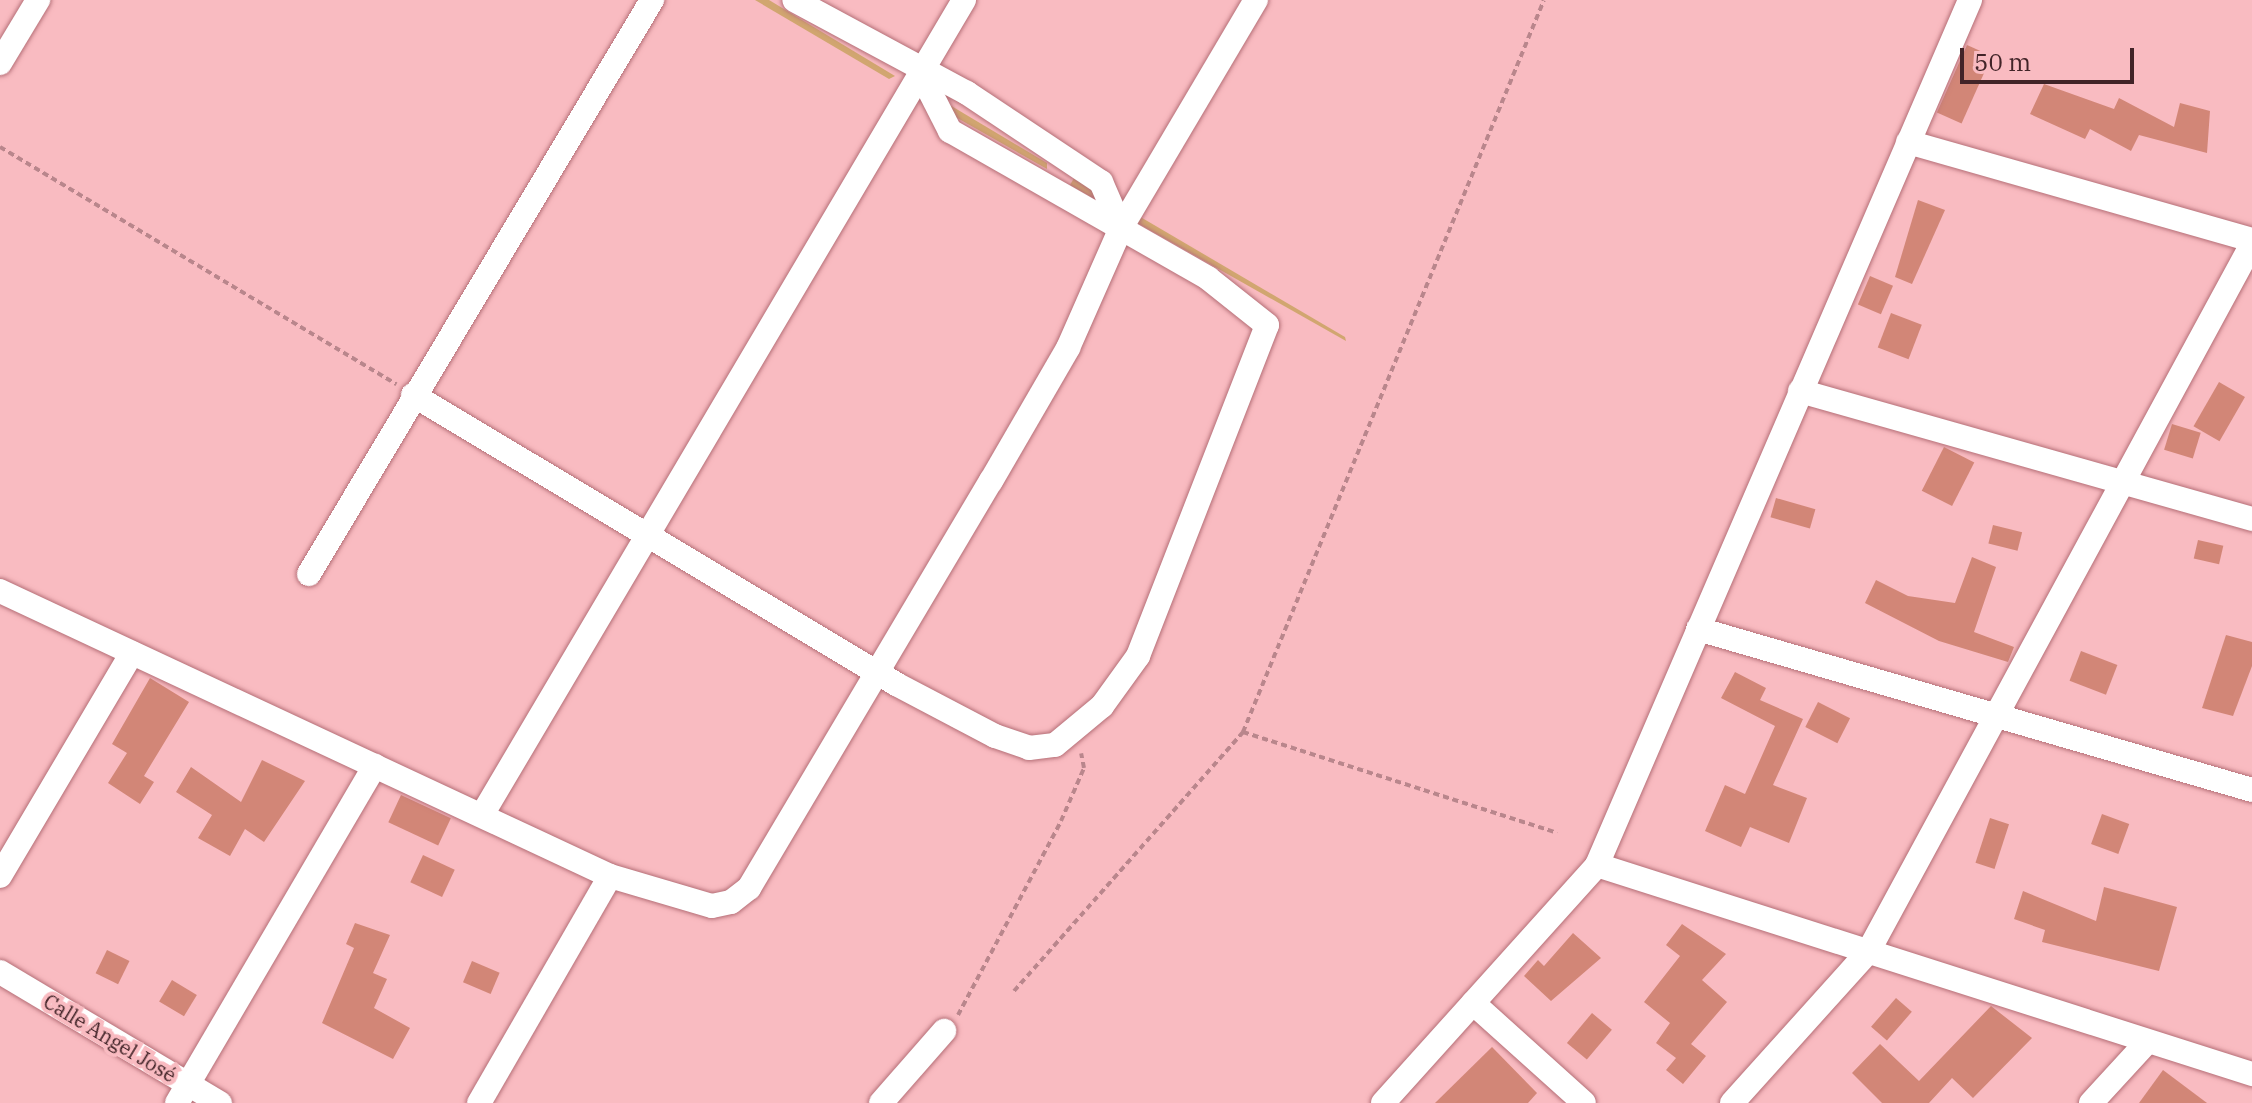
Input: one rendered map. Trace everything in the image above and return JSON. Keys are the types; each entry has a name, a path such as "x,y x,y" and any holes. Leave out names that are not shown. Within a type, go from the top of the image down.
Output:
{"street":[{"path":"0,63 38,0"},
{"path":"309,574 413,395 652,0"},
{"path":"794,0 921,74 967,93 1101,182 1121,228"},
{"path":"482,815 964,0"},
{"path":"0,591 610,876 712,906 749,888 1068,348 1121,228 1256,0"},
{"path":"1383,1103 1597,865 1970,0"},
{"path":"413,395 875,671 1029,748 1055,745 1075,732 1138,656 1267,325 1254,308 950,131 921,74"},
{"path":"1732,1103 1868,952 1999,717 2252,242 1908,142"},
{"path":"1800,391 2252,519"},
{"path":"1698,629 2252,790"},
{"path":"0,876 132,653"},
{"path":"182,1094 375,766"},
{"path":"1597,865 2252,1074"},
{"path":"479,1103 610,876"},
{"name":"Calle Angel José","path":"0,972 182,1094 220,1103"},
{"path":"1473,1003 1584,1103"},
{"path":"881,1103 944,1031"},
{"path":"2091,1103 2147,1042"}],"path":[{"path":"1014,991 1243,732 1544,0"},
{"path":"0,147 413,395"},
{"path":"944,1031 973,998 1005,937 1021,886 1061,821 1084,768 1075,732"},
{"path":"1243,732 1557,833"}],"shaded area":[{"path":"755,0 769,0 895,76 889,79"},
{"path":"933,95 1047,163 1047,169 929,102"},
{"path":"1074,178 1345,337 1346,341 1070,185"}],"building":[{"path":"1967,45 1992,56 1962,124 1937,113"},
{"path":"2044,84 2114,109 2119,98 2174,127 2180,103 2210,111 2207,153 2139,135 2131,151 2090,129 2085,139 2030,114"},
{"path":"1918,200 1945,210 1912,284 1895,277"},
{"path":"1870,276 1893,286 1881,314 1858,305"},
{"path":"1891,313 1922,325 1909,359 1878,348"},
{"path":"2219,382 2245,397 2219,441 2194,426"},
{"path":"2172,424 2201,433 2193,459 2164,450"},
{"path":"1944,447 1974,462 1952,506 1922,491"},
{"path":"1776,498 1815,509 1810,529 1770,517"},
{"path":"1993,525 2022,532 2018,551 1988,543"},
{"path":"2198,540 2223,546 2219,564 2194,559"},
{"path":"1972,557 1996,567 1974,632 2014,647 2008,662 1939,641 1865,603 1876,580 1908,596 1955,603"},
{"path":"2226,635 2252,642 2252,666 2233,716 2202,708"},
{"path":"2081,651 2117,665 2106,695 2070,681"},
{"path":"1735,672 1766,688 1760,700 1803,719 1773,785 1807,798 1789,843 1750,827 1741,847 1705,831 1725,785 1745,794 1775,726 1721,698"},
{"path":"150,678 189,702 144,776 154,782 140,804 108,783 127,753 112,744"},
{"path":"1818,702 1850,718 1837,743 1805,727"},
{"path":"262,760 305,781 264,842 245,829 230,856 198,838 212,815 176,792 191,767 241,802"},
{"path":"401,795 451,818 438,845 388,822"},
{"path":"2102,814 2129,824 2118,854 2091,844"},
{"path":"1990,818 2009,824 1994,869 1975,863"},
{"path":"423,855 455,870 442,897 410,882"},
{"path":"2104,887 2177,907 2159,971 2042,942 2045,930 2014,919 2023,891 2096,921"},
{"path":"355,923 390,935 373,973 387,979 374,1008 410,1028 393,1059 322,1023 354,948 346,944"},
{"path":"1682,924 1726,954 1702,980 1727,1002 1691,1044 1706,1056 1683,1084 1666,1070 1676,1058 1656,1043 1670,1023 1644,1002 1680,956 1666,945"},
{"path":"1573,933 1601,958 1551,1001 1524,976 1538,960 1544,966"},
{"path":"107,950 129,961 118,984 96,973"},
{"path":"472,961 500,973 491,994 463,982"},
{"path":"172,980 197,995 184,1016 159,1001"},
{"path":"1896,998 1912,1012 1887,1040 1871,1027"},
{"path":"1991,1006 2032,1038 1973,1098 1952,1078 1929,1103 1882,1103 1852,1073 1880,1044 1919,1081"},
{"path":"1592,1013 1612,1030 1587,1060 1567,1043"},
{"path":"1492,1047 1537,1093 1528,1103 1435,1103"},
{"path":"2163,1070 2207,1103 2139,1103"}]}
